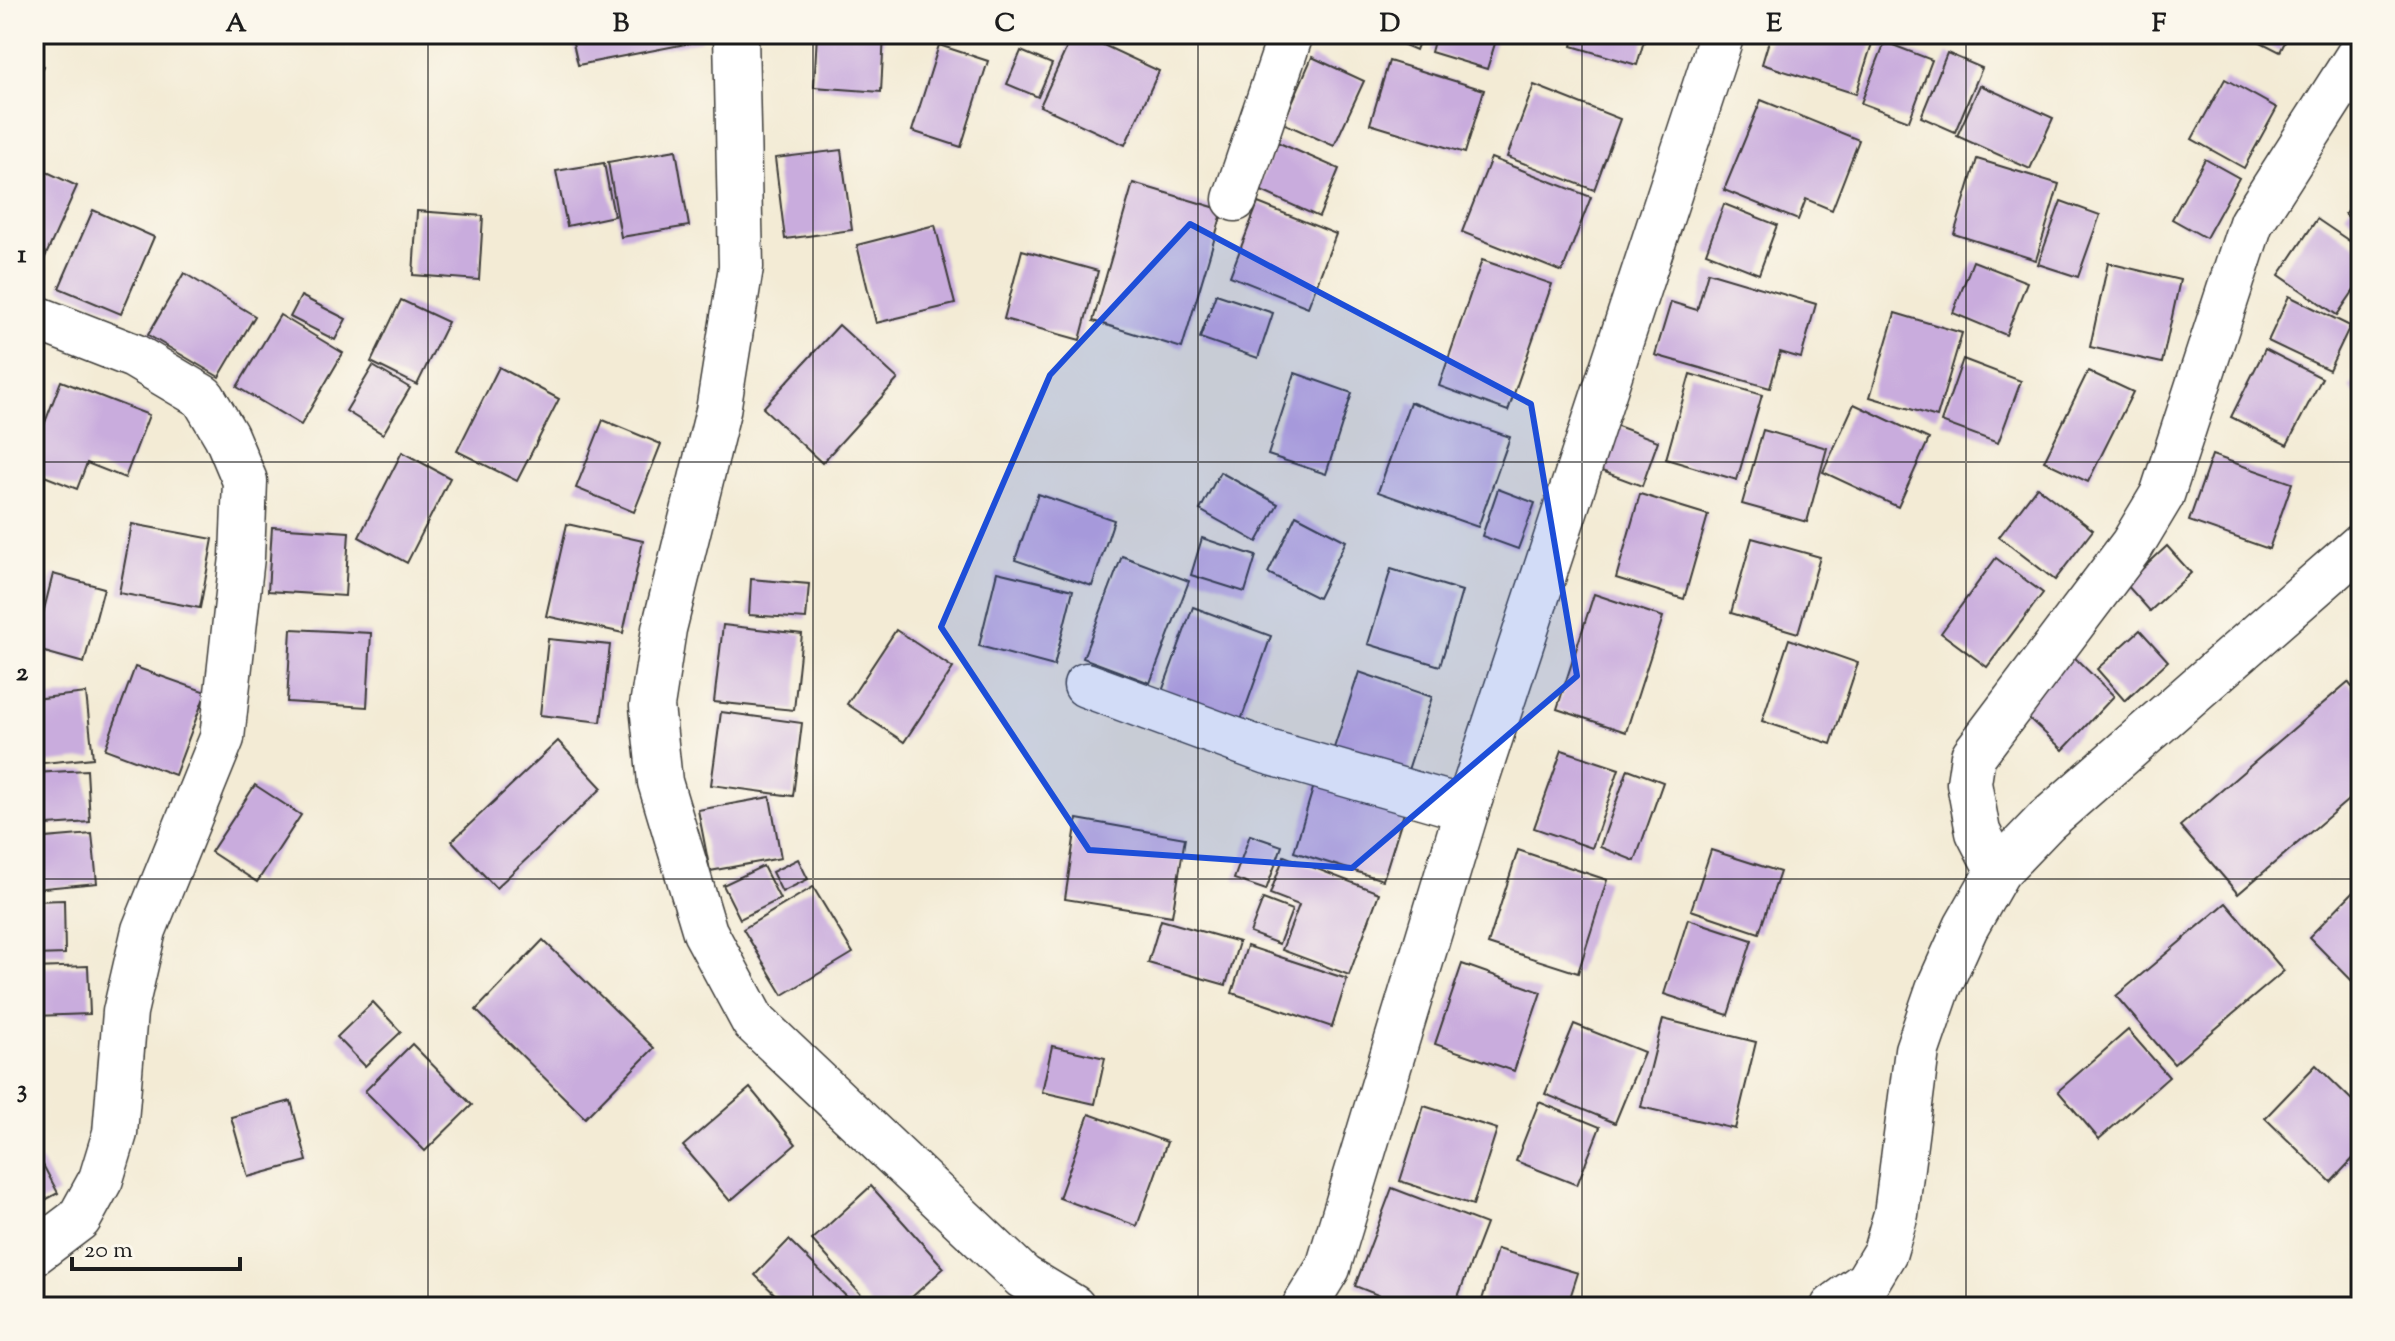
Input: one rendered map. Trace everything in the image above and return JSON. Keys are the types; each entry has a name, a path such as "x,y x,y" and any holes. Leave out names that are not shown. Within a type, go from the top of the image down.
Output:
{"street":[{"path":"736,34 741,267 718,411 659,660 652,706 660,782 705,932 753,1021 1023,1277 1073,1307"},
{"path":"1235,199 1291,34"},
{"path":"1304,1307 1328,1268 1467,809 1722,34"},
{"path":"1998,871 1978,832 1969,783 1973,756 2132,545 2162,495 2251,223 2361,51"},
{"path":"34,317 134,356 203,397 226,436 245,481 242,557 222,738 144,930 125,1012 115,1133 101,1179 79,1219 34,1253"},
{"path":"1833,1307 1867,1282 1885,1252 1896,1214 1917,1050 1938,989 1966,927 1998,871 2046,821 2361,545"},
{"path":"1086,685 1268,752 1467,809"}],"highlighted area":[{"path":"1190,224 1531,404 1577,676 1352,868 1089,850 941,627 1050,375"}],"building":[{"path":"571,34 608,34 611,44 610,34 700,34 701,41 578,65"},
{"path":"817,34 884,34 881,92 814,87"},
{"path":"1073,34 1080,34 1159,71 1125,145 1040,106"},
{"path":"1110,34 1131,34 1128,42"},
{"path":"1379,34 1422,34 1416,50"},
{"path":"1436,34 1498,34 1487,69 1431,52"},
{"path":"1575,34 1646,34 1637,65 1572,46"},
{"path":"1771,34 1875,34 1856,94 1762,64"},
{"path":"2245,34 2289,34 2280,52"},
{"path":"1885,42 1932,60 1909,121 1861,103"},
{"path":"939,45 988,61 961,147 912,131"},
{"path":"1021,51 1052,64 1038,97 1007,84"},
{"path":"1947,53 1982,68 1955,132 1921,117"},
{"path":"1312,57 1364,81 1334,146 1283,123"},
{"path":"1389,61 1484,90 1465,153 1370,124"},
{"path":"34,62 44,66 34,91"},
{"path":"2225,79 2277,108 2244,168 2192,139"},
{"path":"1534,85 1620,119 1594,190 1507,157"},
{"path":"1980,85 2053,118 2030,169 1957,136"},
{"path":"1761,100 1859,140 1832,210 1806,199 1798,220 1724,190"},
{"path":"1277,142 1339,169 1319,217 1257,189"},
{"path":"676,150 689,226 621,237 608,162"},
{"path":"841,150 852,230 785,239 775,158"},
{"path":"1491,158 1591,197 1562,272 1462,232"},
{"path":"1977,159 2059,184 2036,260 1954,234"},
{"path":"2205,159 2239,178 2206,238 2172,219"},
{"path":"604,163 614,216 567,226 556,171"},
{"path":"34,166 77,186 37,275 34,273"},
{"path":"1133,183 1223,210 1182,348 1093,321"},
{"path":"2361,194 2361,227 2345,214"},
{"path":"2061,201 2100,215 2078,277 2038,264"},
{"path":"1258,203 1336,234 1308,307 1230,276"},
{"path":"1724,204 1777,225 1759,274 1706,253"},
{"path":"93,210 154,237 121,314 59,288"},
{"path":"417,211 483,216 479,280 413,275"},
{"path":"2317,219 2361,249 2361,280 2337,315 2279,275"},
{"path":"935,225 955,304 876,323 857,245"},
{"path":"1022,250 1098,271 1080,340 1004,319"},
{"path":"1482,260 1552,284 1508,411 1439,386"},
{"path":"1973,261 2027,282 2006,335 1953,313"},
{"path":"2108,263 2180,280 2162,363 2090,347"},
{"path":"1708,272 1816,304 1801,358 1780,352 1770,388 1655,355 1671,302 1697,310"},
{"path":"184,273 255,316 219,377 148,335"},
{"path":"1216,294 1273,313 1258,358 1200,338"},
{"path":"301,296 346,319 335,340 290,317"},
{"path":"2289,296 2350,326 2329,370 2268,341"},
{"path":"401,300 448,322 417,385 371,362"},
{"path":"1895,313 1962,333 1937,417 1870,397"},
{"path":"280,315 343,353 301,425 237,387"},
{"path":"839,325 898,379 822,463 763,408"},
{"path":"2265,349 2322,378 2287,445 2231,417"},
{"path":"1963,359 2021,381 1998,443 1941,422"},
{"path":"373,366 410,388 383,434 346,411"},
{"path":"499,367 559,399 517,481 457,451"},
{"path":"2088,371 2133,392 2088,482 2044,461"},
{"path":"1295,373 1352,393 1326,474 1268,455"},
{"path":"1690,374 1762,395 1737,480 1666,459"},
{"path":"2361,375 2361,400 2349,388"},
{"path":"61,381 149,415 125,478 87,463 77,489 34,472 34,451"},
{"path":"1410,402 1510,437 1478,527 1378,492"},
{"path":"1854,404 1929,439 1898,507 1823,472"},
{"path":"603,420 661,444 634,512 576,488"},
{"path":"1615,425 1658,441 1642,486 1599,470"},
{"path":"1763,430 1827,448 1807,522 1742,504"},
{"path":"402,452 450,478 407,563 359,537"},
{"path":"2212,455 2292,483 2269,549 2189,521"},
{"path":"1220,472 1278,504 1257,542 1200,510"},
{"path":"2037,487 2093,530 2055,580 1999,537"},
{"path":"1498,489 1535,503 1518,549 1482,536"},
{"path":"1038,494 1114,520 1092,586 1015,560"},
{"path":"1640,494 1708,515 1684,599 1616,578"},
{"path":"1296,515 1346,541 1318,598 1268,573"},
{"path":"132,524 213,539 200,608 119,593"},
{"path":"567,524 643,541 623,633 546,616"},
{"path":"272,527 349,532 345,596 268,591"},
{"path":"1202,538 1256,556 1245,592 1191,575"},
{"path":"1752,538 1820,557 1798,633 1731,613"},
{"path":"2167,546 2191,573 2150,611 2126,584"},
{"path":"1122,556 1189,581 1150,683 1083,658"},
{"path":"1996,558 2043,593 1987,667 1941,633"},
{"path":"1391,569 1462,591 1440,666 1368,644"},
{"path":"997,572 1073,590 1054,666 979,646"},
{"path":"53,574 104,588 84,663 34,649"},
{"path":"751,579 809,584 806,619 749,615"},
{"path":"1594,594 1663,617 1626,732 1557,709"},
{"path":"1193,607 1271,636 1239,726 1160,697"},
{"path":"723,625 802,634 794,710 714,702"},
{"path":"291,629 371,633 367,707 287,702"},
{"path":"896,630 953,668 904,742 847,704"},
{"path":"2140,630 2168,661 2125,701 2097,669"},
{"path":"548,639 610,645 601,722 540,715"},
{"path":"1789,639 1858,663 1831,744 1762,721"},
{"path":"2068,651 2114,696 2063,750 2016,706"},
{"path":"135,667 206,692 175,775 105,749"},
{"path":"1359,672 1432,697 1405,779 1332,754"},
{"path":"2348,682 2361,698 2361,789 2238,894 2180,826"},
{"path":"86,693 93,758 34,764 34,699"},
{"path":"721,712 802,723 793,796 711,785"},
{"path":"558,741 602,788 496,888 452,841"},
{"path":"1562,750 1619,769 1592,848 1534,828"},
{"path":"1628,769 1663,782 1635,861 1600,847"},
{"path":"87,770 90,822 34,826 34,773"},
{"path":"1318,772 1408,800 1383,880 1294,852"},
{"path":"255,785 301,815 257,882 211,852"},
{"path":"770,797 781,858 710,871 698,810"},
{"path":"1077,819 1185,838 1172,916 1065,899"},
{"path":"92,834 97,883 34,889 34,839"},
{"path":"1250,835 1282,846 1266,890 1234,879"},
{"path":"1518,850 1607,880 1578,973 1488,944"},
{"path":"1711,850 1780,872 1759,933 1691,910"},
{"path":"1284,856 1379,893 1349,975 1282,950 1299,905 1270,894"},
{"path":"798,859 808,879 782,892 772,872"},
{"path":"763,866 780,899 740,919 723,885"},
{"path":"2361,884 2361,990 2309,937"},
{"path":"813,887 853,953 783,995 743,929"},
{"path":"1263,899 1292,910 1279,944 1250,933"},
{"path":"64,900 65,954 34,955 34,901"},
{"path":"2226,903 2284,971 2174,1064 2116,996"},
{"path":"1688,919 1752,940 1728,1015 1664,994"},
{"path":"1161,920 1239,942 1226,985 1148,963"},
{"path":"543,940 654,1048 585,1118 476,1010"},
{"path":"1247,946 1347,979 1332,1027 1232,993"},
{"path":"1462,964 1541,992 1514,1071 1435,1044"},
{"path":"88,966 90,1014 34,1016 34,968"},
{"path":"373,1002 401,1032 365,1066 337,1037"},
{"path":"1663,1019 1756,1042 1735,1129 1641,1107"},
{"path":"1574,1024 1644,1052 1615,1123 1545,1094"},
{"path":"2128,1030 2169,1077 2099,1139 2058,1091"},
{"path":"412,1044 472,1105 425,1151 365,1091"},
{"path":"1052,1046 1105,1058 1095,1104 1042,1092"},
{"path":"2316,1065 2361,1109 2361,1150 2331,1182 2265,1118"},
{"path":"750,1088 796,1144 730,1201 683,1146"},
{"path":"291,1101 307,1161 248,1177 231,1117"},
{"path":"1539,1102 1600,1127 1577,1185 1516,1161"},
{"path":"1424,1106 1497,1129 1473,1205 1400,1181"},
{"path":"1089,1114 1167,1142 1137,1226 1059,1198"},
{"path":"34,1148 58,1193 34,1206"},
{"path":"871,1186 944,1268 901,1307 872,1307 812,1240"},
{"path":"1392,1188 1486,1224 1454,1307 1408,1307 1355,1286"},
{"path":"789,1240 857,1307 788,1307 755,1275"},
{"path":"1497,1249 1578,1273 1567,1307 1480,1307"}]}
